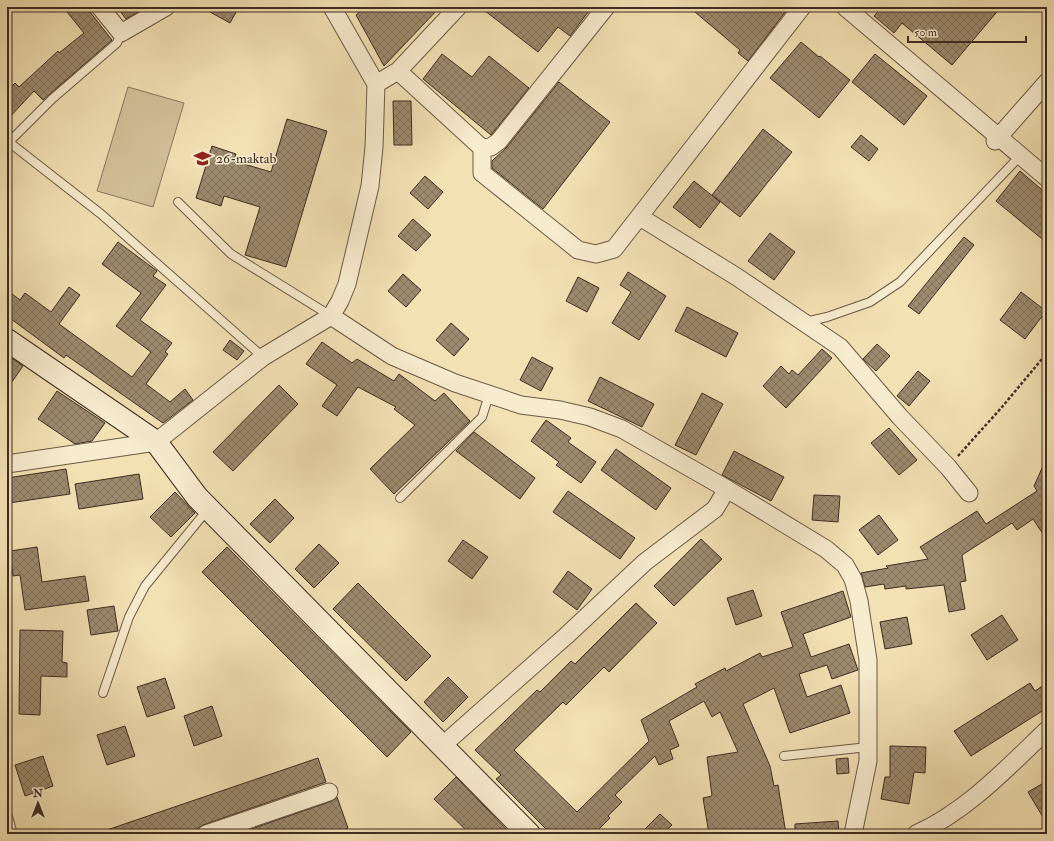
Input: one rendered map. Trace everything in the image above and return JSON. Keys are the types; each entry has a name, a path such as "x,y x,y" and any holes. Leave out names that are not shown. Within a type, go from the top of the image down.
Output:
{"street":[{"path":"100,7 121,33 166,7"},
{"path":"7,464 156,442 263,357 331,316 340,301 347,284 370,186 374,147 376,84 332,7"},
{"path":"376,84 398,71 458,7"},
{"path":"482,148 491,147 499,141 606,7"},
{"path":"398,71 482,148 482,173 578,250 596,254 614,249 802,7"},
{"path":"845,7 998,139 1021,155 1047,178"},
{"path":"998,139 1047,82"},
{"path":"640,217 737,277 840,347 900,418 948,467 969,492"},
{"path":"331,316 392,356 423,371 521,405 560,410 590,417 622,429 727,489 826,549 839,559 850,572 859,601 868,660 868,761 853,834"},
{"path":"7,340 156,442 197,497 443,744 529,834"},
{"path":"443,744 566,636 645,562 715,509 727,489"},
{"path":"916,834 960,808 993,782 1047,730"},
{"path":"206,834 329,792"}],"lane":[{"path":"121,33 117,42 52,99 11,140 10,143 101,214 263,357"},
{"path":"804,322 827,317 870,302 900,282 1021,155"},
{"path":"178,202 231,254 331,316"},
{"path":"400,498 482,417 489,395"},
{"path":"103,692 129,618 145,586 208,508"},
{"path":"784,756 868,747"},
{"path":"7,813 13,834"}],"path":[{"path":"948,467 1002,407 1047,353"}],"shaded area":[{"path":"128,87 184,103 153,207 97,191"}],"building":[{"path":"63,7 86,7 112,40 43,100 34,91 7,120 7,91 15,83 19,87 58,51 59,53 84,33"},
{"path":"117,7 146,7 126,19"},
{"path":"201,7 239,7 230,23"},
{"path":"365,7 440,7 384,66 356,15"},
{"path":"480,7 592,7 570,36 558,27 538,52"},
{"path":"689,7 789,7 748,61 738,53 740,50"},
{"path":"882,7 1001,7 952,65 902,23 894,33 874,16"},
{"path":"801,42 850,80 819,118 770,78"},
{"path":"442,54 472,77 489,56 529,88 491,135 423,79"},
{"path":"875,54 927,96 904,125 852,82"},
{"path":"559,82 610,122 543,209 492,168 492,161 507,147"},
{"path":"393,101 411,101 412,145 394,145"},
{"path":"287,119 327,131 286,267 245,255 260,207 224,196 221,206 196,198 212,146 236,154 234,161 271,172"},
{"path":"763,129 792,152 740,217 712,195"},
{"path":"861,135 878,149 869,161 851,147"},
{"path":"1020,171 1047,194 1047,243 996,201"},
{"path":"425,176 443,192 428,209 410,193"},
{"path":"694,181 720,202 700,228 673,207"},
{"path":"413,219 431,235 416,251 398,236"},
{"path":"770,233 795,252 774,280 748,261"},
{"path":"964,237 974,245 919,314 908,306"},
{"path":"118,242 157,271 153,276 166,285 140,320 172,343 165,352 168,354 146,384 170,402 185,389 193,400 163,423 66,355 64,358 7,316 7,290 20,300 25,293 51,312 69,287 80,295 59,324 132,377 151,352 116,326 141,293 102,264"},
{"path":"628,272 666,296 639,340 612,323 631,292 620,285"},
{"path":"403,274 421,290 406,307 388,291"},
{"path":"578,277 599,288 587,312 566,301"},
{"path":"1021,292 1046,311 1025,339 1000,320"},
{"path":"687,307 738,333 726,357 675,331"},
{"path":"451,323 469,339 454,356 436,340"},
{"path":"230,340 244,351 237,360 223,350"},
{"path":"322,342 352,363 357,359 394,381 399,374 435,401 444,393 470,421 394,494 370,469 415,425 394,409 396,407 358,387 337,416 322,406 337,385 306,364"},
{"path":"877,344 890,356 876,371 863,359"},
{"path":"822,349 832,358 786,408 763,386 781,366 789,374 792,370 798,375"},
{"path":"7,355 23,366 7,389"},
{"path":"532,357 553,368 541,391 520,380"},
{"path":"918,371 930,381 909,406 897,396"},
{"path":"600,377 654,404 642,427 588,401"},
{"path":"279,385 298,404 233,471 213,452"},
{"path":"57,391 105,423 92,441 75,444 38,419"},
{"path":"702,393 723,404 696,455 675,445"},
{"path":"546,420 571,438 568,442 596,462 581,483 556,465 559,462 531,441"},
{"path":"889,428 917,460 899,475 871,443"},
{"path":"474,432 535,478 520,499 456,451"},
{"path":"616,449 671,488 656,510 601,470"},
{"path":"734,451 784,477 771,501 722,475"},
{"path":"1047,457 1047,540 1033,519 1017,530 1012,523 962,555 966,581 960,582 965,609 949,612 944,585 906,589 906,586 885,589 884,584 865,587 861,573 888,568 886,566 928,559 920,547 977,511 986,524 1037,491 1034,486"},
{"path":"66,469 70,494 9,503 7,478"},
{"path":"139,474 143,499 79,509 75,484"},
{"path":"568,491 635,538 620,559 553,512"},
{"path":"175,492 195,513 171,537 150,517"},
{"path":"814,495 840,496 838,522 812,520"},
{"path":"275,499 294,518 270,543 250,524"},
{"path":"879,515 898,540 878,555 859,530"},
{"path":"701,539 722,559 674,606 654,586"},
{"path":"463,540 488,557 472,579 448,561"},
{"path":"319,544 339,563 314,588 295,569"},
{"path":"37,547 42,582 85,576 89,601 25,610 20,575 13,576 10,551"},
{"path":"227,547 411,732 387,757 202,572"},
{"path":"568,571 592,589 577,610 553,592"},
{"path":"358,583 431,656 406,681 333,609"},
{"path":"753,590 762,616 736,625 727,598"},
{"path":"843,591 851,617 803,634 811,657 849,644 858,670 832,679 827,665 799,674 807,697 841,685 850,713 790,733 774,688 743,704 770,766 774,786 778,785 786,834 709,834 703,798 712,796 707,757 738,752 720,712 712,717 704,701 669,721 679,746 670,750 673,759 659,765 655,756 615,795 622,802 608,816 610,818 594,834 551,834 496,779 501,775 475,750 537,690 540,692 571,661 575,664 636,603 657,623 609,672 604,667 566,705 563,702 514,750 577,812 649,741 641,720 697,687 695,684 725,668 726,671 760,653 762,657 793,647 781,612"},
{"path":"114,606 118,631 91,635 87,610"},
{"path":"1002,615 1018,640 987,660 971,635"},
{"path":"907,617 912,644 885,649 880,622"},
{"path":"20,630 63,631 62,662 67,663 67,677 41,676 40,715 19,714"},
{"path":"448,677 468,697 443,722 424,702"},
{"path":"165,678 175,708 147,717 137,687"},
{"path":"1030,683 1035,691 1047,683 1047,708 971,756 954,731"},
{"path":"212,706 222,736 194,746 184,716"},
{"path":"125,726 135,756 107,765 97,735"},
{"path":"890,746 926,747 925,773 914,772 909,804 881,799 885,777 890,777"},
{"path":"43,756 53,786 25,796 15,765"},
{"path":"318,758 326,782 203,825 198,828 196,834 101,834 101,832"},
{"path":"848,758 849,773 837,774 836,759"},
{"path":"456,777 511,834 470,834 434,799"},
{"path":"1047,781 1047,824 1028,792"},
{"path":"337,797 348,828 332,834 237,834 332,801"},
{"path":"660,814 672,825 663,834 640,834"},
{"path":"838,821 839,834 795,834 795,824"}],"place":[{"name":"26-maktab","path":"203,158"}]}
